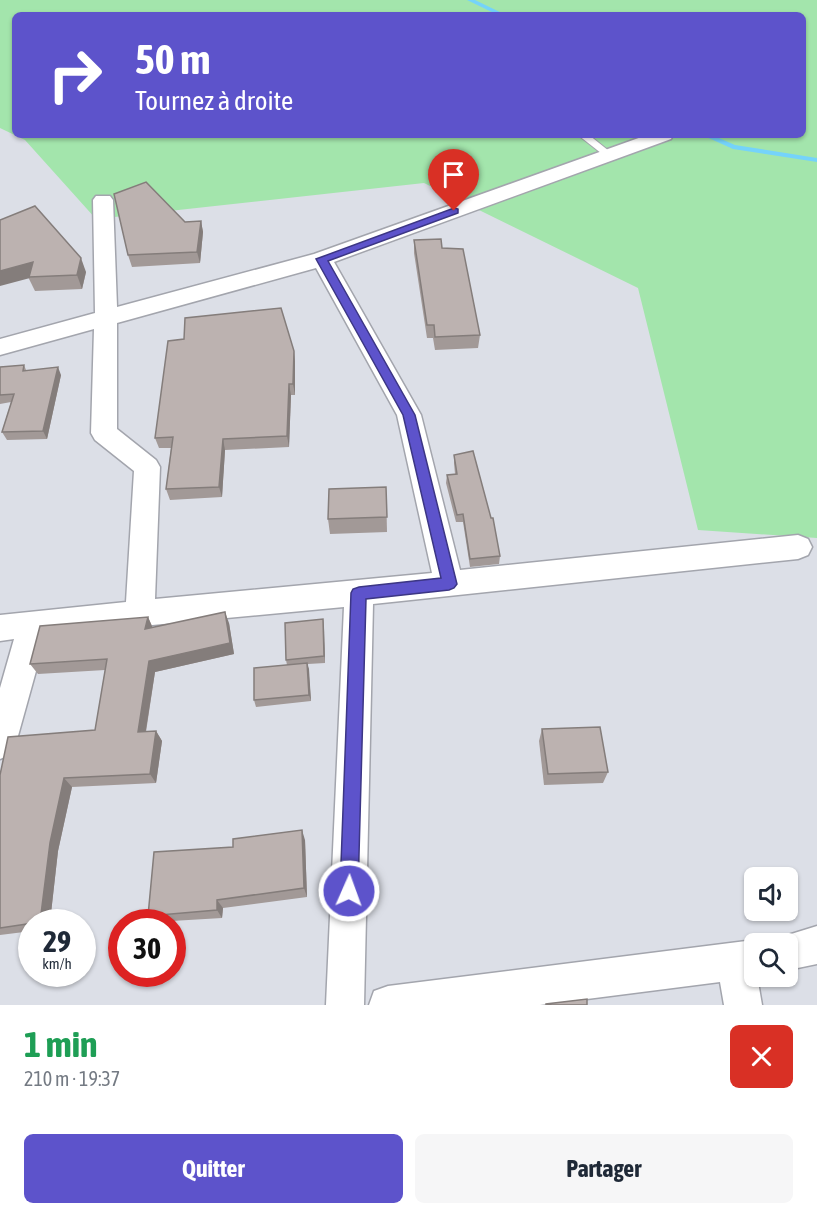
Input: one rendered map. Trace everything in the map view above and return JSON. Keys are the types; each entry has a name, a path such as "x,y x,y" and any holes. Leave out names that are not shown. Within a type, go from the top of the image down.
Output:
{"street":[{"path":"0,347 322,259 656,138"},
{"path":"103,200 106,317 104,433 147,468 140,613"},
{"path":"322,259 409,415 449,584"},
{"path":"0,628 798,548"},
{"path":"345,1005 359,593"},
{"path":"0,743 34,623"},
{"path":"798,950 817,945"},
{"path":"388,1005 744,961"},
{"path":"743,1005 744,983"}],"lane":[{"path":"587,138 609,155"}],"green space":[{"path":"0,0 817,0 817,538 698,530 638,288 424,183 96,219 21,138 806,138 806,12 12,12 12,134 0,128"}],"building":[{"path":"146,182 185,222 201,221 197,252 128,255 114,194"},
{"path":"35,206 81,258 77,275 29,277 33,262 0,271 0,220"},
{"path":"441,239 442,248 463,249 480,335 435,337 434,325 427,325 414,240"},
{"path":"281,308 294,351 293,384 289,384 287,436 223,439 219,487 166,489 173,437 155,438 168,341 184,339 185,318"},
{"path":"24,365 23,371 58,367 43,431 2,432 14,394 0,395 0,367"},
{"path":"473,451 491,518 493,518 500,556 470,559 463,514 457,515 447,475 457,474 454,455"},
{"path":"386,487 387,517 328,519 329,489"},
{"path":"225,612 230,643 149,661 138,732 156,731 150,774 64,778 50,843 42,909 18,909 18,925 0,928 0,775 8,737 95,730 107,659 30,664 40,626 148,617 145,629"},
{"path":"323,619 324,656 286,660 285,623"},
{"path":"307,663 309,695 254,700 254,668"},
{"path":"600,727 608,772 548,774 542,729"},
{"path":"302,830 304,888 217,900 217,910 186,913 186,909 149,909 154,852 233,847 233,839"},
{"path":"587,999 587,1005 546,1005 546,1004"}],"waterway":[{"path":"470,0 496,12"},
{"path":"713,138 733,147 817,160"}],"route":[{"path":"349,891 359,593 449,584 409,415 322,259 454,211"}]}
